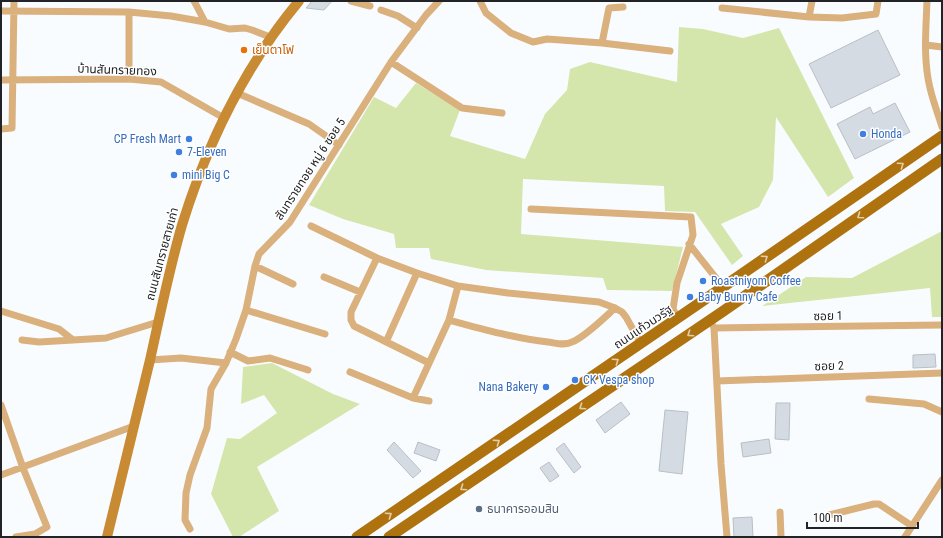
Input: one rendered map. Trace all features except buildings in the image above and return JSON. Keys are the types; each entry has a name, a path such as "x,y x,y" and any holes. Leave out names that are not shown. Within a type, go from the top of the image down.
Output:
{"main road":[{"name":"ถนนสันทรายสายเก่า","path":"107,537 158,322 184,219 192,196 224,118 250,68 270,36 299,1"},
{"name":"ถนนแก้วนวรัฐ","path":"357,537 641,344 942,136"},
{"path":"389,537 712,325 942,160"}],"street":[{"path":"1,129 12,128 14,1"},
{"path":"194,1 205,22"},
{"path":"352,1 370,6"},
{"name":"สันทรายทอย หมู่ 6 ซอย 5","path":"190,529 185,520 186,494 190,475 207,428 211,389 226,363 246,310 259,254 290,222 391,62 439,1"},
{"path":"480,1 486,13 511,33 533,42 547,39 602,43 670,51"},
{"path":"809,17 812,1"},
{"path":"722,8 809,17 842,18 876,14 878,1"},
{"path":"927,1 926,45 930,87 942,127"},
{"path":"602,43 609,8 623,7"},
{"path":"381,10 398,16 417,28"},
{"path":"1,11 129,12 171,16 205,22 229,29 245,28 270,36"},
{"path":"129,12 129,79"},
{"path":"926,45 942,46"},
{"path":"391,62 462,108 502,113"},
{"name":"บ้านสันทรายทอง","path":"1,80 129,79 161,82 224,118"},
{"path":"237,93 309,124 339,144"},
{"path":"531,209 691,217 693,234 677,284 673,309 678,318"},
{"path":"310,226 377,258 458,286 508,293 599,302 622,312 641,344"},
{"path":"689,244 723,287"},
{"path":"377,258 351,312 351,320 354,326 429,363"},
{"path":"255,266 293,284"},
{"path":"386,342 417,273"},
{"path":"324,277 360,292"},
{"path":"413,398 449,320 458,286"},
{"path":"449,320 496,333 564,344 574,342 615,308"},
{"path":"246,310 325,334"},
{"path":"1,311 59,329 73,340"},
{"path":"22,340 39,342 106,338 158,322"},
{"path":"712,325 717,381 721,464 728,537"},
{"name":"ซอย 1","path":"712,325 942,325"},
{"path":"230,352 248,361 270,358 308,370"},
{"path":"150,360 181,358 226,363"},
{"path":"350,372 413,398 429,401"},
{"name":"ซอย 2","path":"717,381 942,373"},
{"path":"869,399 924,404 942,412"},
{"path":"1,405 4,424 47,528 35,534 16,537"},
{"path":"1,475 134,426"},
{"path":"905,537 942,480"},
{"path":"829,515 879,504 912,526"},
{"path":"780,512 781,537"}],"green space":[{"path":"679,27 703,29 743,38 779,28 854,178 828,197 776,117 773,180 759,207 721,224 743,256 732,265 695,212 665,211 664,186 523,179 521,234 683,247 672,291 607,290 603,278 486,270 431,259 429,248 396,248 394,234 343,219 309,205 374,97 396,108 416,83 460,110 450,136 525,159 545,114 567,90 570,69 590,62 677,82"},
{"path":"942,231 942,317 932,317 930,288 762,306 806,277 852,278"},
{"path":"272,363 333,394 360,404 257,467 279,511 239,537 233,537 211,494 227,438 240,439 277,413 264,395 241,404 243,367"}],"place":[{"name":"เย็นตาโฟ","path":"244,50"},
{"name":"Honda","path":"863,134"},
{"name":"CP Fresh Mart","path":"189,139"},
{"name":"7-Eleven","path":"179,152"},
{"name":"mini Big C","path":"174,175"},
{"name":"Roastniyom Coffee","path":"703,281"},
{"name":"Baby Bunny Cafe","path":"690,297"},
{"name":"CK Vespa shop","path":"575,380"},
{"name":"Nana Bakery","path":"546,387"},
{"name":"ธนาคารออมสิน","path":"479,509"}]}
